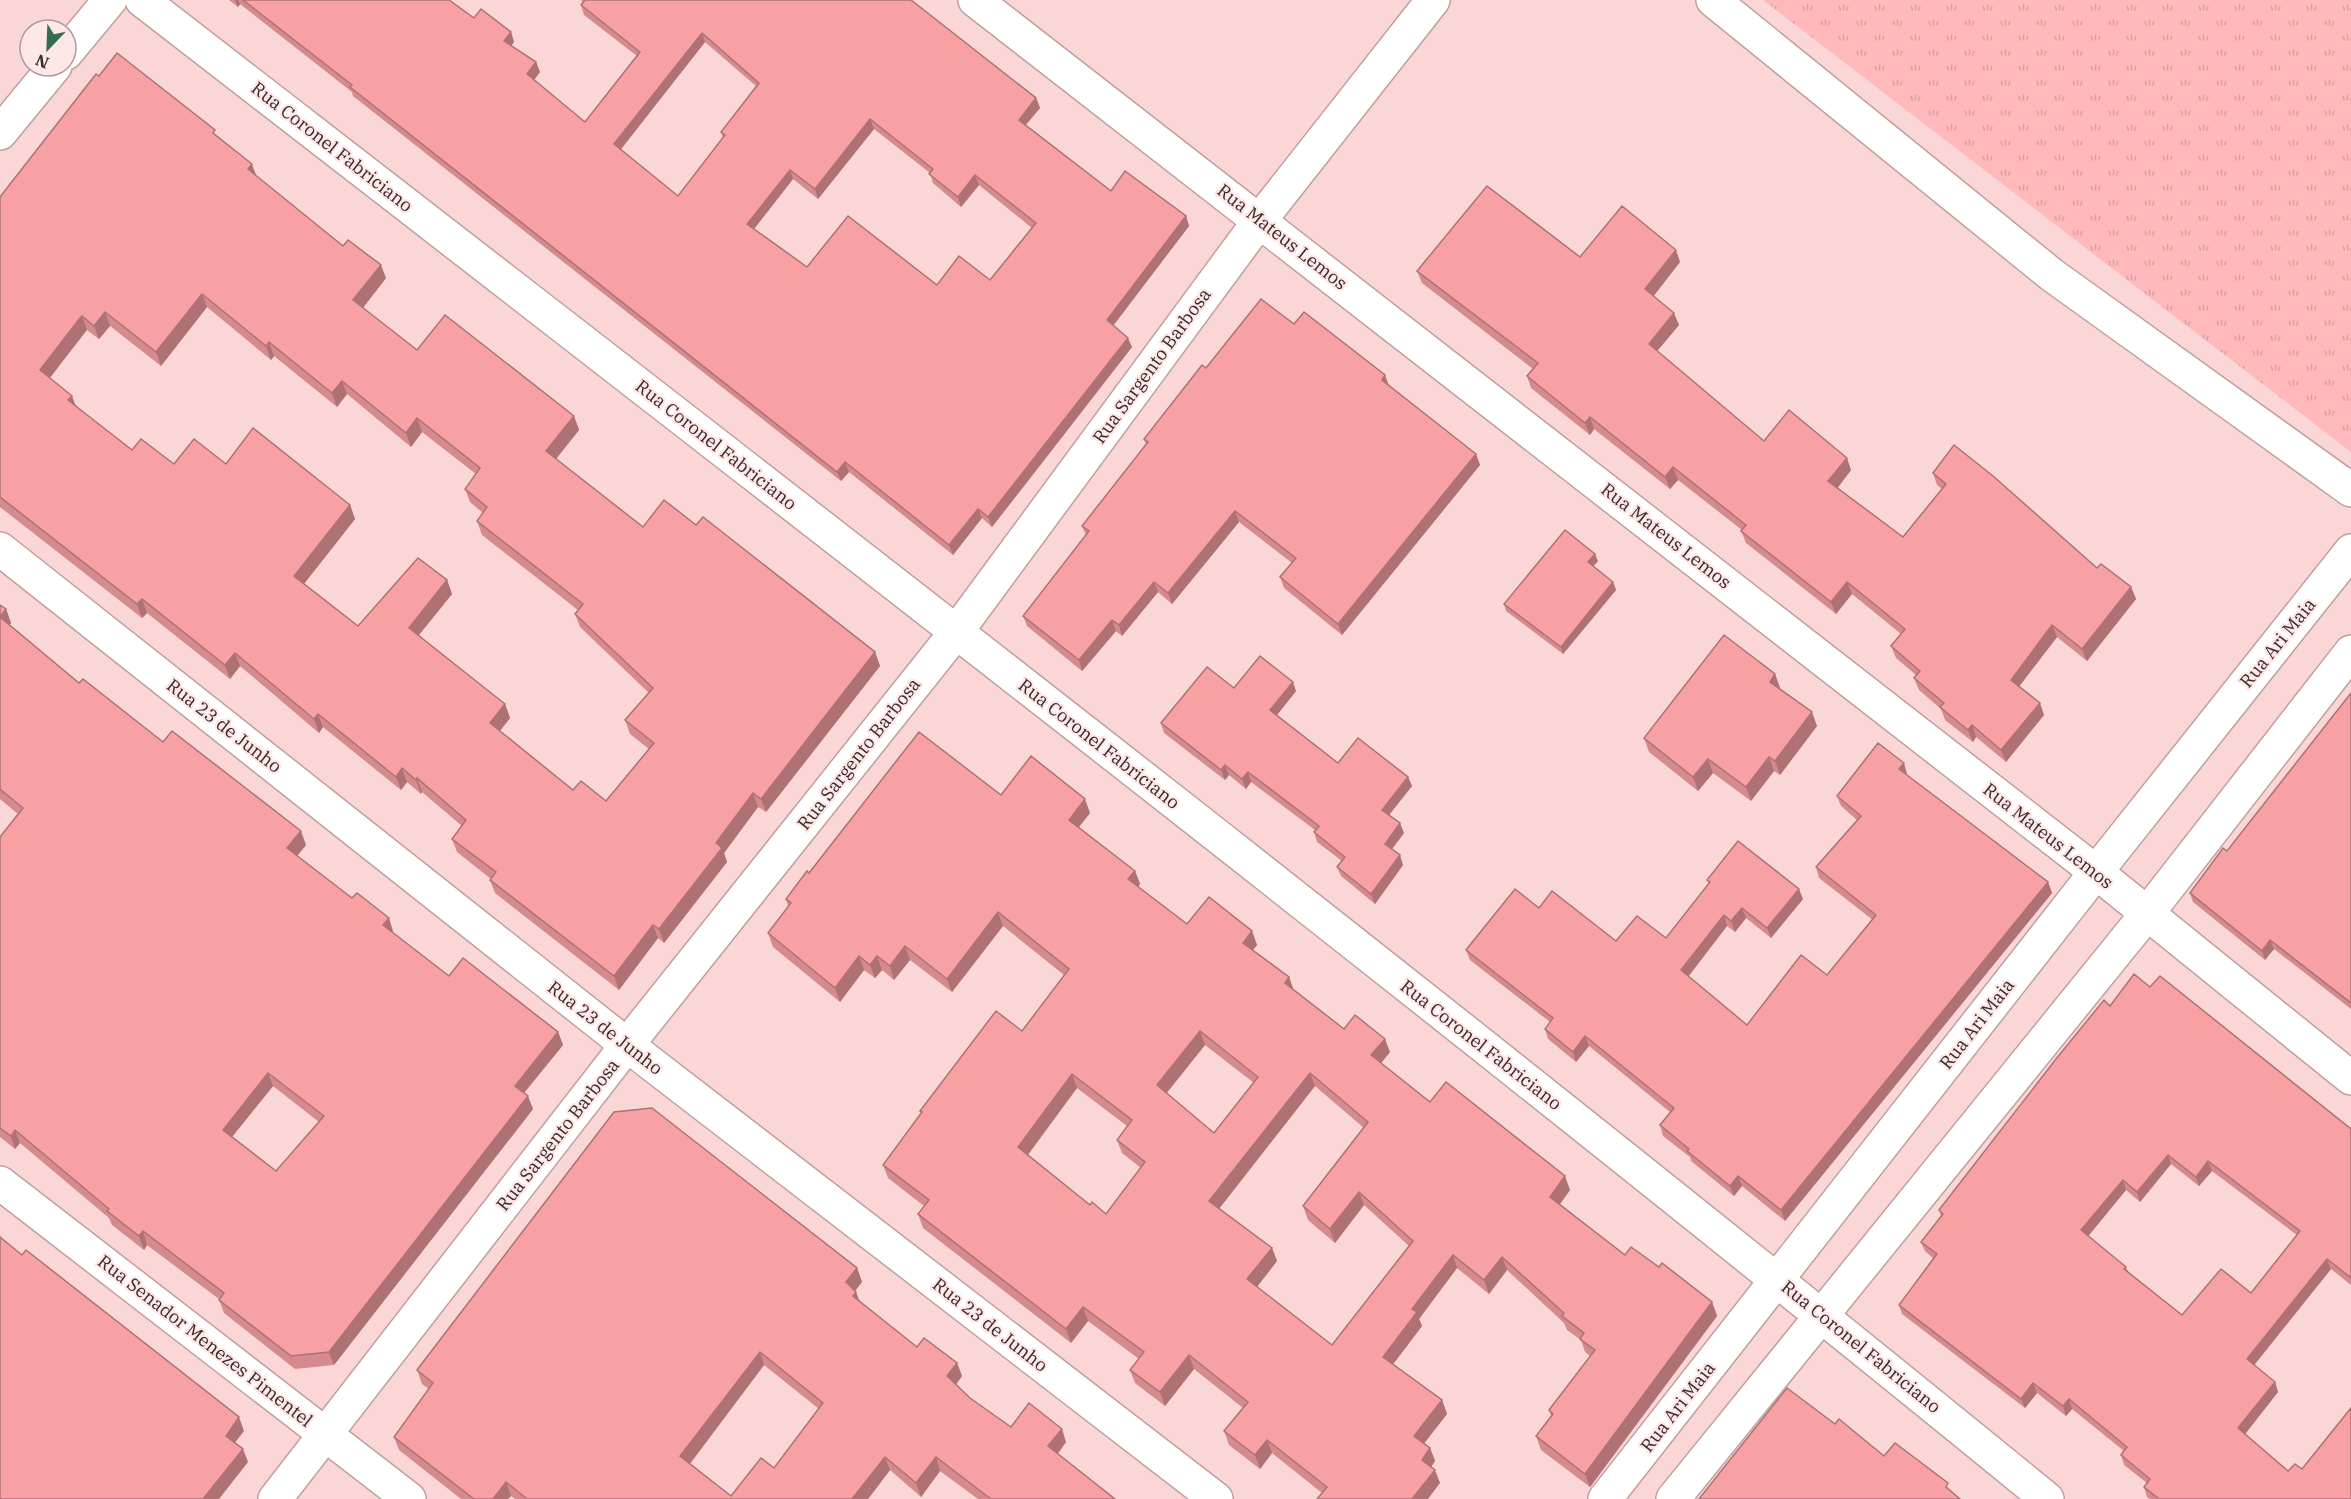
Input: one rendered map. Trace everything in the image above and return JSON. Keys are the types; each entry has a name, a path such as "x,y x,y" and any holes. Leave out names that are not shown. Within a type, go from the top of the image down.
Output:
{"street":[{"path":"78,39 110,0"},
{"name":"Rua Coronel Fabriciano","path":"142,0 957,631 1778,1280 2047,1499"},
{"name":"Rua Mateus Lemos","path":"975,0 2096,872 2146,915 2351,1078"},
{"name":"Rua Sargento Barbosa","path":"275,1499 627,1045 957,631 1260,220 1433,0"},
{"path":"1713,0 2052,275 2351,490"},
{"path":"0,133 45,78"},
{"name":"Rua 23 de Junho","path":"0,549 627,1045 1216,1499"},
{"name":"Rua Ari Maia","path":"1605,1499 2096,872 2351,551"},
{"path":"1673,1499 2146,915 2351,652"},
{"name":"Rua Senador Menezes Pimentel","path":"0,1183 410,1499"}],"green space":[{"path":"1763,0 2351,0 2351,452"}],"building":[{"path":"243,0 449,0 474,18 481,9 511,32 504,41 536,62 527,74 585,122 640,52 581,5 585,0 911,0 1036,98 1019,120 1111,191 1125,171 1186,216 1107,320 1128,338 988,517 978,509 949,545 845,462 837,472 350,87 352,85","holes":["702,33 759,83 721,132 725,135 678,196 614,144","870,119 933,169 929,174 958,197 975,175 1036,223 990,280 959,256 937,285 848,216 807,267 747,224 790,170 815,189"]},
{"path":"117,53 215,130 213,133 252,164 248,169 343,246 348,240 381,265 353,300 417,350 445,315 574,416 546,451 643,527 664,500 696,525 703,517 875,652 761,799 753,793 716,843 722,848 659,929 653,925 614,976 490,880 496,872 452,839 466,820 417,778 416,780 402,768 396,777 318,714 314,719 235,653 225,665 142,599 137,604 0,497 0,197 96,74 99,76","holes":["202,294 266,346 269,342 332,393 342,381 406,433 417,418 480,468 465,489 487,507 477,521 583,604 575,614 653,688 625,720 654,743 606,801 581,781 573,790 490,723 505,704 409,628 447,580 418,558 358,626 294,576 350,505 253,428 226,464 194,439 174,464 141,439 132,450 68,400 72,396 40,370 82,316 94,326 105,312 156,352"]},
{"path":"1487,186 1580,257 1622,206 1676,250 1645,289 1674,313 1649,344 1764,441 1789,410 1847,458 1828,481 1903,537 1946,484 1933,473 1954,445 1993,476 2097,568 2101,564 2131,587 2082,649 2052,625 2011,680 2040,703 2001,750 1972,725 1968,730 1940,707 1944,703 1914,678 1920,671 1891,646 1905,629 1847,582 1831,602 1741,531 1746,525 1673,467 1665,477 1590,417 1585,423 1527,376 1538,363 1417,271"},
{"path":"1261,299 1294,324 1304,312 1385,375 1382,380 1476,454 1338,624 1280,577 1296,558 1235,511 1168,593 1154,582 1119,625 1112,620 1079,660 1023,616 1089,531 1082,526 1148,442 1144,439 1202,365 1206,368"},
{"path":"1565,530 1595,554 1588,562 1613,582 1561,647 1504,604"},
{"path":"0,605 6,609 0,617"},
{"path":"0,617 79,683 83,679 163,742 172,731 301,831 287,848 352,898 357,893 389,918 383,925 449,976 463,958 558,1032 515,1086 528,1096 329,1352 291,1356 219,1300 224,1293 143,1231 139,1236 15,1130 11,1136 0,1128 0,837 23,808 0,789","holes":["268,1073 324,1116 276,1171 223,1130"]},
{"path":"1724,635 1775,674 1770,682 1812,712 1775,761 1769,757 1746,787 1708,759 1693,777 1644,738"},
{"path":"1260,656 1293,682 1270,710 1338,763 1358,738 1408,777 1382,810 1400,823 1385,844 1400,855 1371,894 1337,867 1345,857 1314,832 1319,826 1248,772 1242,779 1225,765 1221,770 1161,723 1207,667 1234,688"},
{"path":"2351,693 2351,1003 2270,940 2262,951 2190,893 2223,848 2227,851"},
{"path":"919,732 1001,795 1031,756 1085,799 1069,820 1135,871 1128,879 1187,924 1209,897 1252,931 1243,943 1289,977 1285,983 1344,1029 1355,1015 1385,1039 1371,1055 1430,1102 1446,1082 1565,1176 1550,1197 1625,1255 1631,1247 1659,1267 1662,1263 1712,1302 1585,1474 1536,1436 1553,1414 1549,1410 1595,1350 1580,1339 1584,1333 1562,1316 1564,1313 1502,1257 1484,1280 1453,1255 1412,1309 1417,1312 1383,1357 1442,1400 1414,1436 1430,1448 1422,1460 1435,1470 1412,1499 1317,1499 1327,1487 1267,1440 1255,1455 1224,1431 1248,1402 1189,1355 1160,1392 1130,1370 1144,1352 1083,1307 1066,1329 918,1214 929,1200 883,1165 922,1112 920,1111 996,1011 1022,1031 1069,969 998,912 947,979 905,946 890,966 877,956 870,965 859,956 835,988 768,933 791,903 786,899 807,871 809,873","holes":["1200,1031 1258,1077 1214,1133 1157,1085","1310,1073 1368,1122 1303,1206 1330,1229 1359,1192 1413,1241 1332,1345 1247,1279 1272,1248 1209,1201","1072,1074 1132,1120 1117,1140 1145,1162 1106,1214 1092,1202 1090,1205 1018,1147"]},
{"path":"1878,743 1904,763 1899,769 2048,882 1781,1210 1738,1176 1730,1186 1687,1151 1689,1149 1660,1125 1674,1108 1585,1036 1573,1052 1545,1029 1553,1018 1466,950 1515,889 1539,908 1552,891 1616,941 1637,916 1666,938 1710,882 1707,880 1738,841 1799,889 1767,928 1742,908 1731,921 1724,915 1681,970 1747,1025 1801,955 1827,975 1876,915 1816,867 1861,816 1837,796"},
{"path":"2134,974 2150,987 2160,976 2351,1129 2351,1278 2327,1259 2247,1359 2275,1382 2238,1428 2288,1471 2295,1464 2302,1469 2351,1408 2351,1499 2159,1499 2144,1487 2150,1479 2121,1455 2127,1447 2069,1399 2063,1406 2033,1383 2021,1399 1899,1305 1937,1254 1921,1242 1943,1214 1939,1210 2104,1000 2110,1006","holes":["2168,1155 2196,1177 2208,1161 2300,1231 2251,1293 2221,1269 2182,1315 2124,1269 2126,1267 2081,1230 2123,1180 2137,1192"]},
{"path":"652,1108 857,1268 846,1282 856,1292 853,1296 917,1347 924,1338 957,1363 947,1376 970,1398 1011,1427 1029,1403 1062,1429 1048,1446 1115,1499 991,1499 936,1457 916,1483 885,1457 852,1499 527,1499 506,1482 493,1499 474,1499 394,1437 433,1383 417,1370 614,1112","holes":["760,1352 823,1403 774,1468 761,1458 731,1496 680,1456"]},
{"path":"0,1237 22,1255 26,1250 239,1417 226,1436 243,1449 203,1499 0,1499"},
{"path":"1787,1388 1835,1424 1839,1419 1884,1456 1895,1443 1948,1483 1946,1487 1960,1499 1699,1499"}]}
